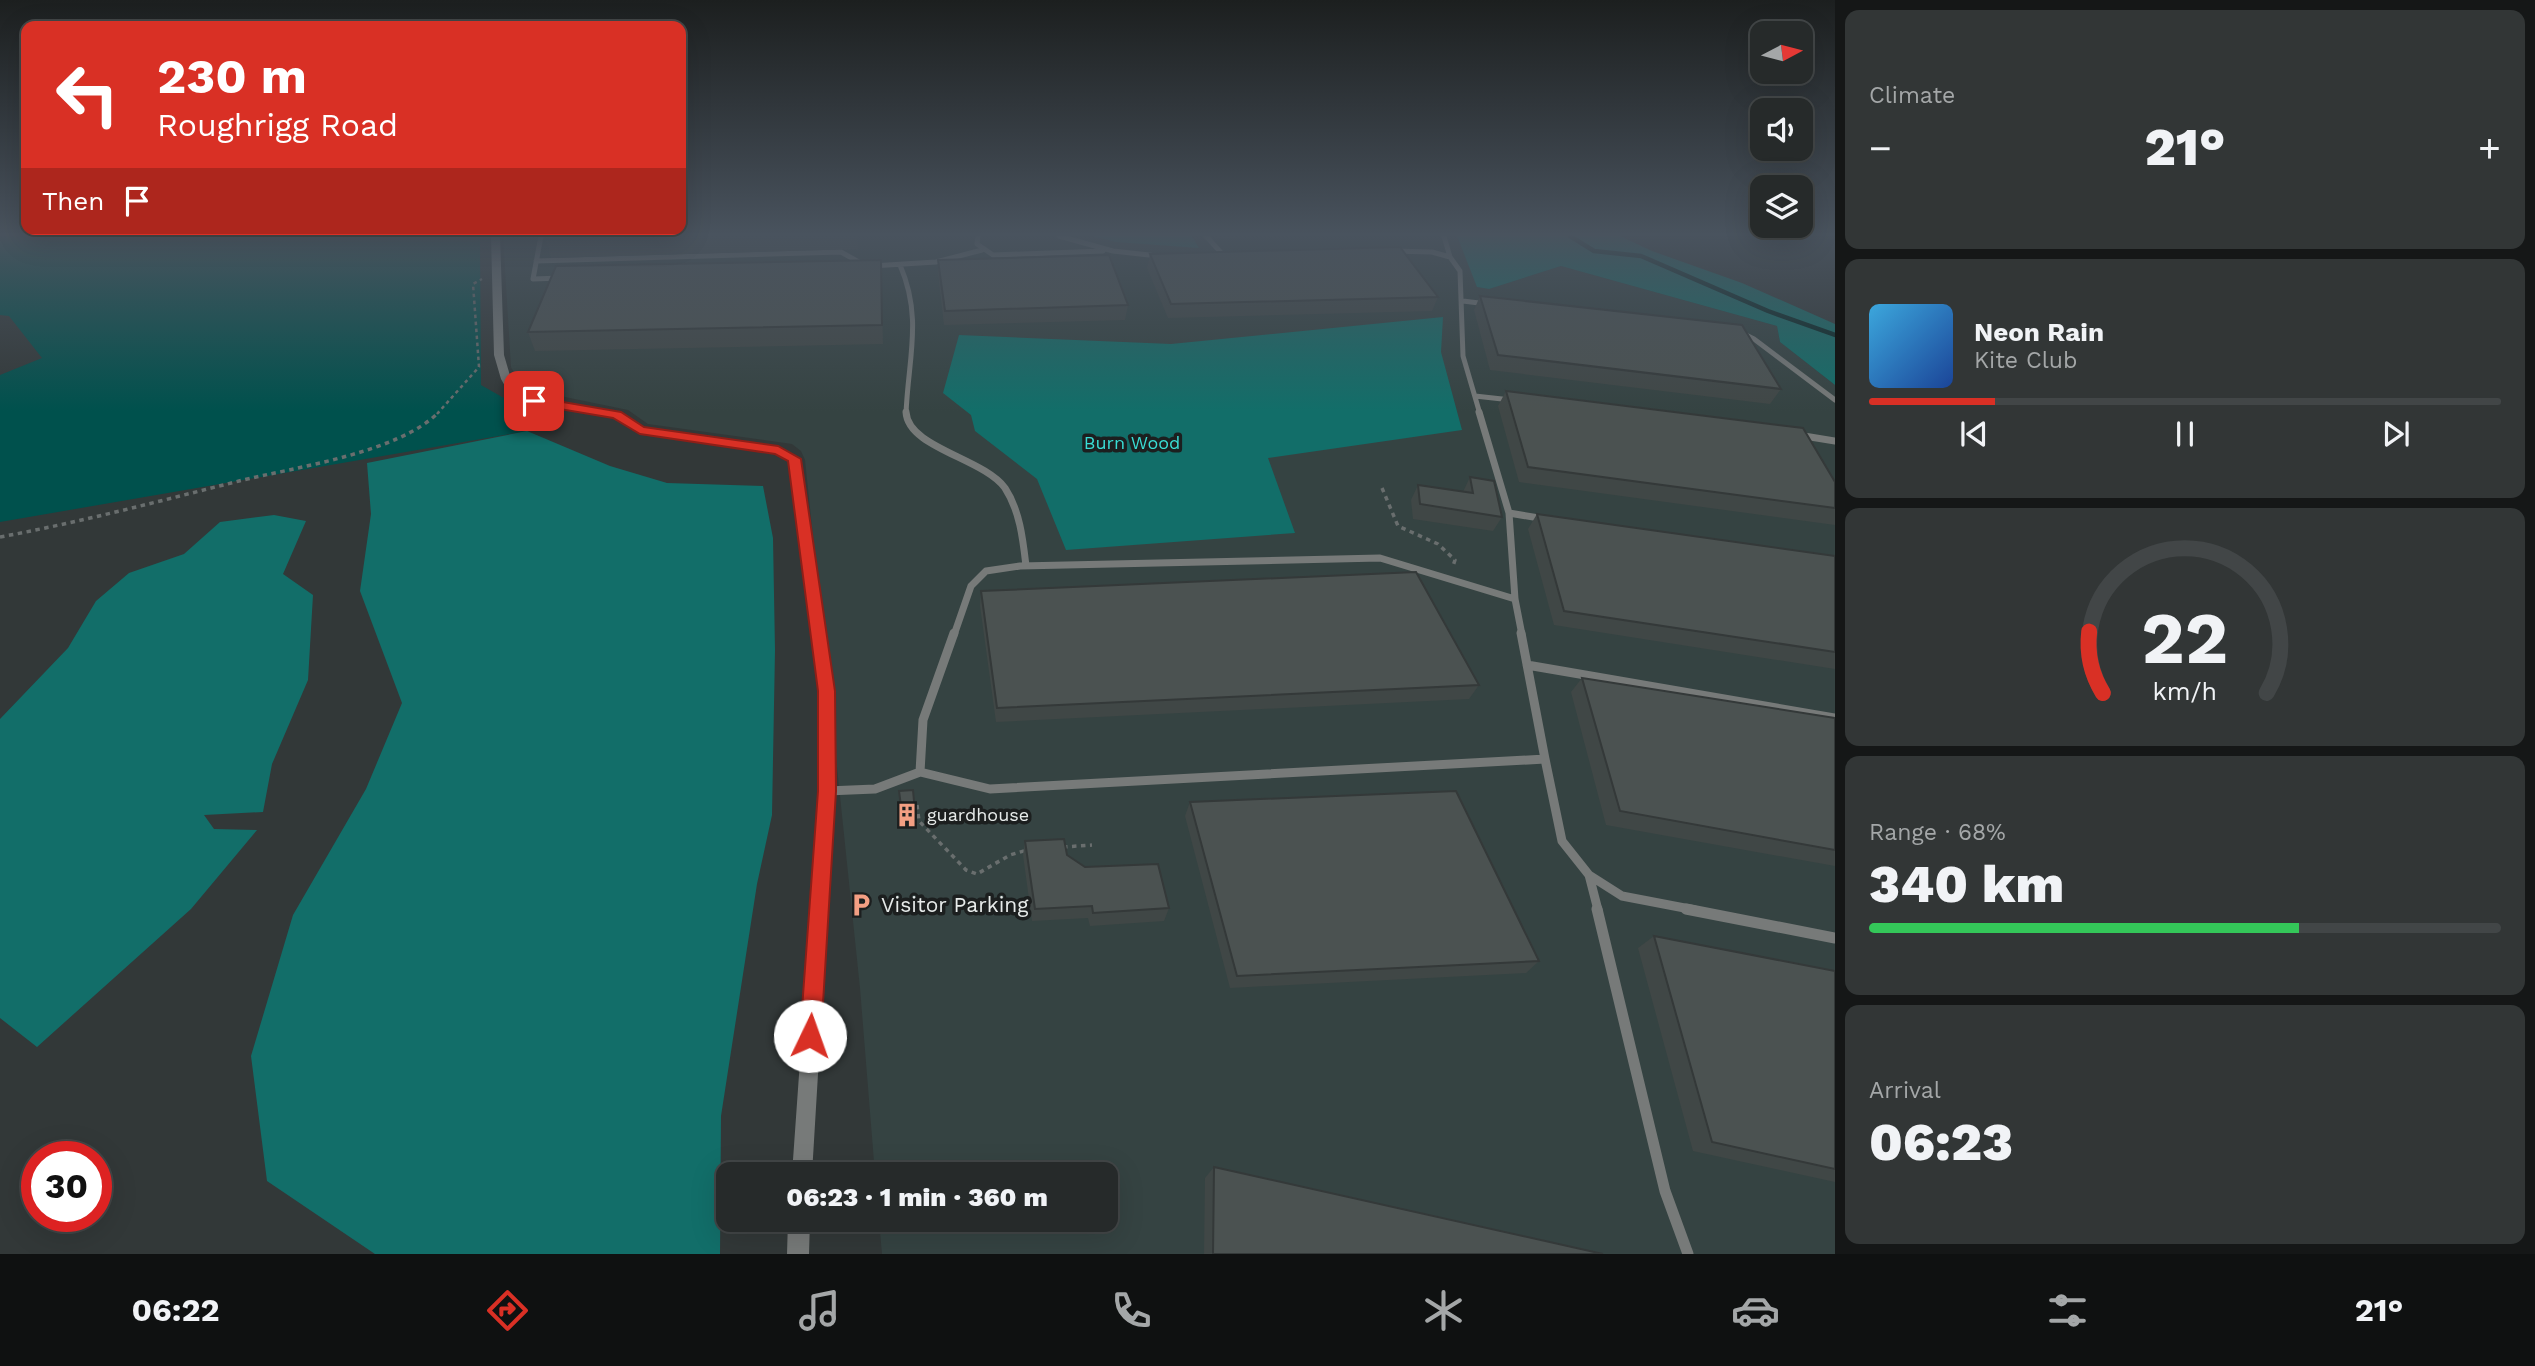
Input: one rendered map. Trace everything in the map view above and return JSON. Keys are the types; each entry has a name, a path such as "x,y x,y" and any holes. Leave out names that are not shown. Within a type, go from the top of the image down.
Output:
{"street":[{"path":"497,295 499,355 506,379 514,393 534,401 617,415 640,430 778,451 794,459 827,691 827,791 803,1162"},
{"path":"798,1254 799,1232"}],"lane":[{"path":"912,295 916,325 906,419 916,435 974,460 1000,481 1018,515 1026,566"},
{"path":"1462,295 1463,356 1509,513 1515,599 1562,841 1589,875 1622,896 1835,938"},
{"path":"1463,301 1490,304"},
{"path":"1737,331 1755,339 1835,400"},
{"path":"1475,396 1517,401"},
{"path":"1790,434 1835,441"},
{"path":"1509,513 1549,519"},
{"path":"920,772 923,720 971,586 986,571 1026,566 1380,558 1515,599"},
{"path":"1528,665 1835,718"},
{"path":"827,791 875,789 920,772 990,789 1545,759"},
{"path":"1589,875 1665,1191 1688,1254"}],"path":[{"path":"0,537 58,526 376,447 426,425 461,390 479,367 474,295"},
{"path":"1382,488 1398,526 1452,553 1455,560 1453,566 1441,577"},
{"path":"917,804 919,821 966,870 977,874 1010,855 1040,849"},
{"path":"1061,847 1092,845"}],"shaded area":[{"path":"0,295 480,295 481,385 537,417 527,431 0,522 0,375 42,358 9,316 0,315"},
{"path":"507,295 1664,295 1777,326 1780,342 1835,385 1835,1254 882,1254 880,1232 1118,1232 1118,1162 874,1162 860,988 805,460 801,451 792,444 648,424 628,410 536,391 519,382 511,367"}],"green space":[{"path":"1664,295 1768,295 1835,324 1835,385 1780,342 1777,326"},
{"name":"Burn Wood","path":"1443,317 1441,352 1462,430 1268,458 1295,533 1066,550 1037,479 975,431 971,415 943,393 959,335 1171,344"},
{"path":"527,431 610,466 667,483 763,486 773,538 775,650 772,815 757,884 721,1116 721,1162 716,1162 716,1232 720,1232 720,1254 375,1254 267,1181 251,1056 293,915 366,789 402,703 360,591 371,514 367,463"},
{"path":"274,515 306,521 283,574 313,595 308,680 272,764 263,812 204,815 214,829 257,830 191,909 37,1047 0,1018 0,719 68,648 96,601 129,573 184,554 220,522"}],"building":[{"path":"544,295 882,295 882,325 528,332"},
{"path":"943,295 1124,295 1128,305 945,311"},
{"path":"1167,295 1436,295 1438,297 1171,304"},
{"path":"1480,296 1742,325 1781,389 1498,355"},
{"path":"1506,391 1803,428 1835,482 1835,508 1528,467"},
{"path":"1470,477 1494,481 1502,517 1420,504 1418,485 1473,493"},
{"path":"1537,514 1835,556 1835,652 1564,611"},
{"path":"1416,572 1479,685 997,708 981,591"},
{"path":"1582,678 1835,718 1835,850 1620,811"},
{"path":"913,790 915,812 902,814 899,791"},
{"path":"1456,791 1539,961 1237,976 1190,802"},
{"path":"1064,839 1067,855 1085,867 1158,864 1169,908 1093,913 1092,906 1035,909 1025,841"},
{"path":"1654,936 1835,971 1835,1169 1712,1142"},
{"path":"1214,1167 1603,1254 1213,1254"}],"waterway":[{"path":"1730,295 1835,335"}],"place":[{"name":"guardhouse","path":"907,815"},
{"name":"Visitor Parking","path":"861,905"}],"route":[{"path":"534,401 617,415 640,430 778,451 794,459 827,691 827,791 810,1036"}]}
